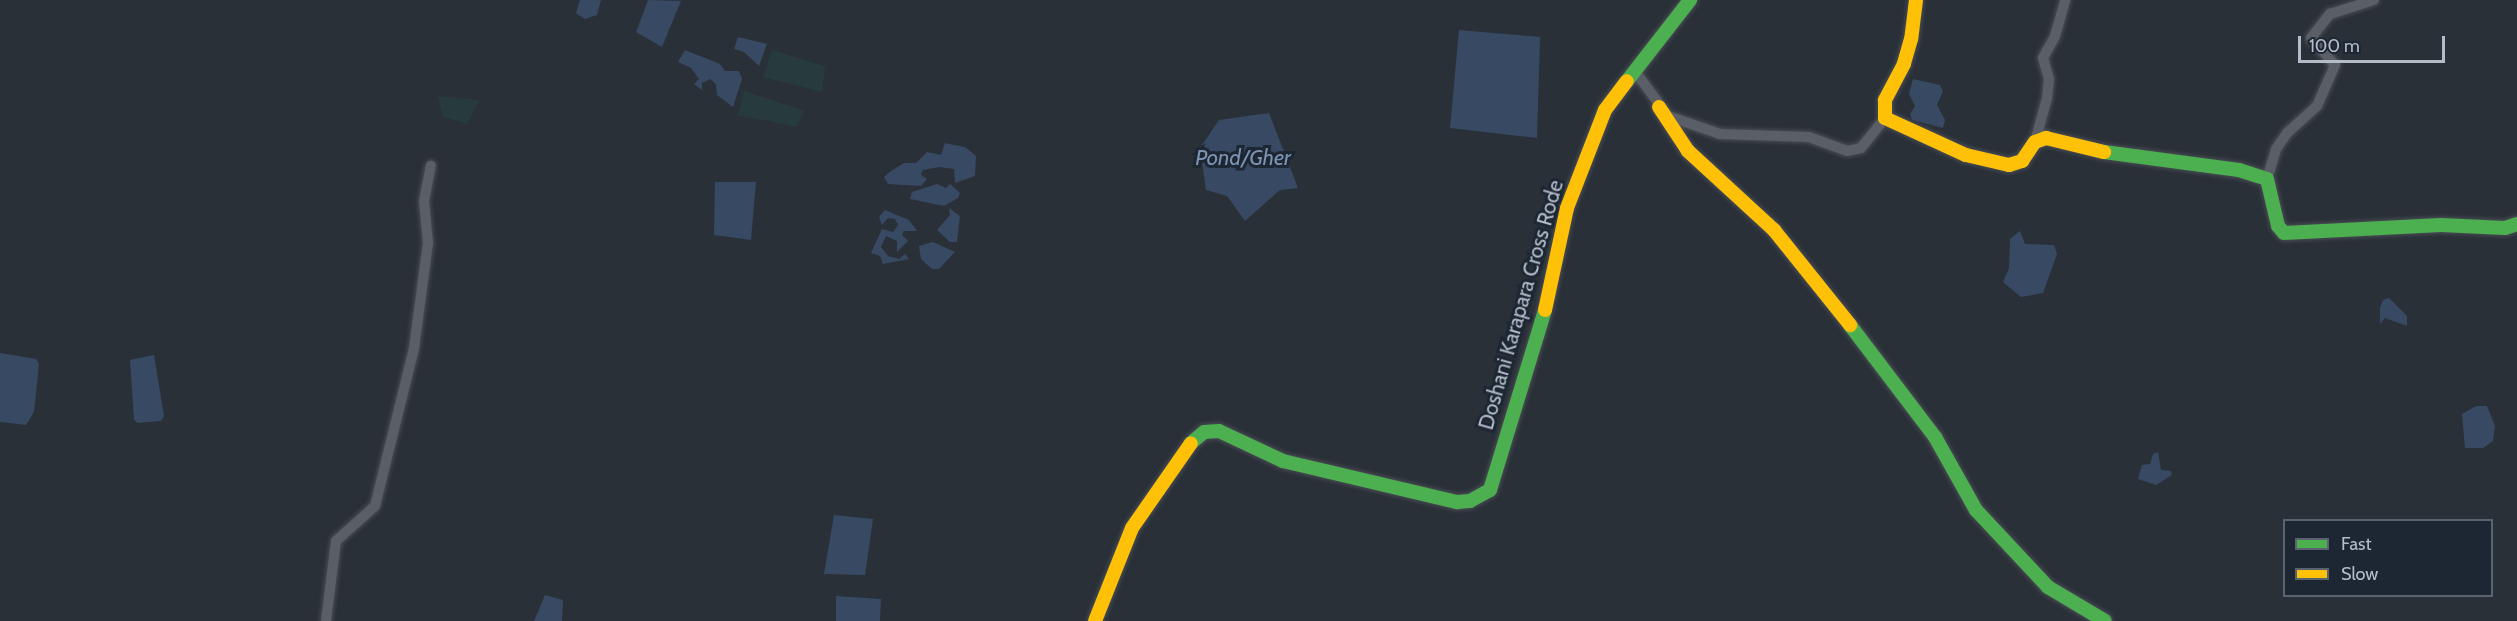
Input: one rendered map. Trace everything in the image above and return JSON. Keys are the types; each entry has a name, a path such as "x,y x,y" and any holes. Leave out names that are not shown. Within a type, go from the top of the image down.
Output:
{"street":[{"name":"Doshani Karapara Cross Rode","path":"1095,621 1132,528 1195,437 1204,432 1219,431 1283,461 1457,502 1470,501 1490,490 1543,319 1567,208 1605,110 1690,0"},
{"path":"1659,107 1680,122 1720,134 1809,137 1847,151 1861,148 1885,118 1885,100 1911,39 1916,0"},
{"path":"1885,118 1966,155 2009,165 2022,161 2035,142 2048,98 2049,79 2043,58 2055,36 2065,0"},
{"path":"2374,0 2330,14 2311,38 2335,65 2317,106 2287,133 2276,149 2267,179 2278,226 2284,232 2441,225 2505,228 2517,224"},
{"path":"1634,70 1688,151 1774,230 1830,299 1935,437 1976,510 2048,587 2105,621"},
{"path":"2035,142 2046,138 2104,152 2239,170 2267,179"},
{"path":"326,621 336,541 375,506 414,348 428,243 424,201 431,166"}],"green space":[{"path":"772,50 825,66 822,92 763,77"},
{"path":"744,91 804,111 796,127 738,115"},
{"path":"438,96 479,100 467,124 443,117"}],"water":[{"path":"580,0 601,0 597,15 585,19 576,13"},
{"path":"648,0 681,1 662,47 636,32"},
{"path":"1459,30 1540,37 1537,138 1450,128"},
{"path":"738,37 767,44 759,66 744,52 734,49"},
{"path":"685,50 720,64 725,71 739,71 742,79 733,107 717,95 716,84 710,79 702,83 702,90 694,84 699,79 691,68 678,62"},
{"path":"1913,79 1940,85 1943,91 1937,105 1945,120 1943,128 1912,120 1910,114 1915,106 1909,94"},
{"name":"Pond/Gher","path":"1269,113 1298,188 1280,190 1245,221 1227,196 1206,190 1200,148 1219,120"},
{"path":"945,143 965,147 976,156 975,176 955,183 954,169 939,167 923,170 921,175 927,179 921,186 888,184 884,177 891,171 904,163 916,163 927,152 941,155"},
{"path":"715,182 756,182 751,240 714,235"},
{"path":"937,184 946,188 950,184 960,193 958,198 944,206 910,199 912,192"},
{"path":"949,208 960,216 957,242 950,242 937,230 950,215"},
{"path":"885,210 909,220 917,231 904,231 902,235 908,241 897,252 897,241 886,236 881,247 888,256 899,259 905,254 909,259 883,264 880,256 871,253 882,229 893,232 898,225 895,219 888,218 882,225 879,217"},
{"path":"2020,231 2025,244 2054,245 2057,254 2043,293 2021,297 2003,282 2009,268 2010,239"},
{"path":"933,242 955,252 939,269 932,269 921,259 919,246"},
{"path":"2389,298 2407,316 2407,326 2385,318 2380,324 2380,308 2383,300"},
{"path":"0,353 36,359 39,364 34,412 26,425 0,422"},
{"path":"154,355 164,416 161,421 138,423 134,420 130,360"},
{"path":"2476,406 2487,406 2495,426 2493,441 2483,448 2465,448 2462,414"},
{"path":"2158,452 2161,470 2171,471 2172,475 2156,485 2138,479 2142,465 2150,464 2153,454"},
{"path":"834,515 873,519 865,575 824,574"},
{"path":"545,595 563,600 562,621 534,621"},
{"path":"836,596 881,599 880,621 836,621"}],"traffic: fast":[{"path":"1627,81 1690,0"},
{"path":"2104,152 2239,170 2267,179 2278,226 2284,233 2441,225 2505,228 2517,224"},
{"path":"1191,443 1204,432 1219,431 1283,461 1457,502 1470,501 1490,490 1545,310"},
{"path":"1850,325 1935,437 1976,510 2048,587 2105,621"}],"traffic: slow":[{"path":"1916,0 1911,39 1904,64 1885,100 1885,118 1966,155 2009,165 2022,161 2035,142 2046,138 2104,152"},
{"path":"1545,310 1567,208 1605,110 1627,81"},
{"path":"1659,107 1688,151 1774,230 1850,325"},
{"path":"1095,621 1132,528 1191,443"}]}
